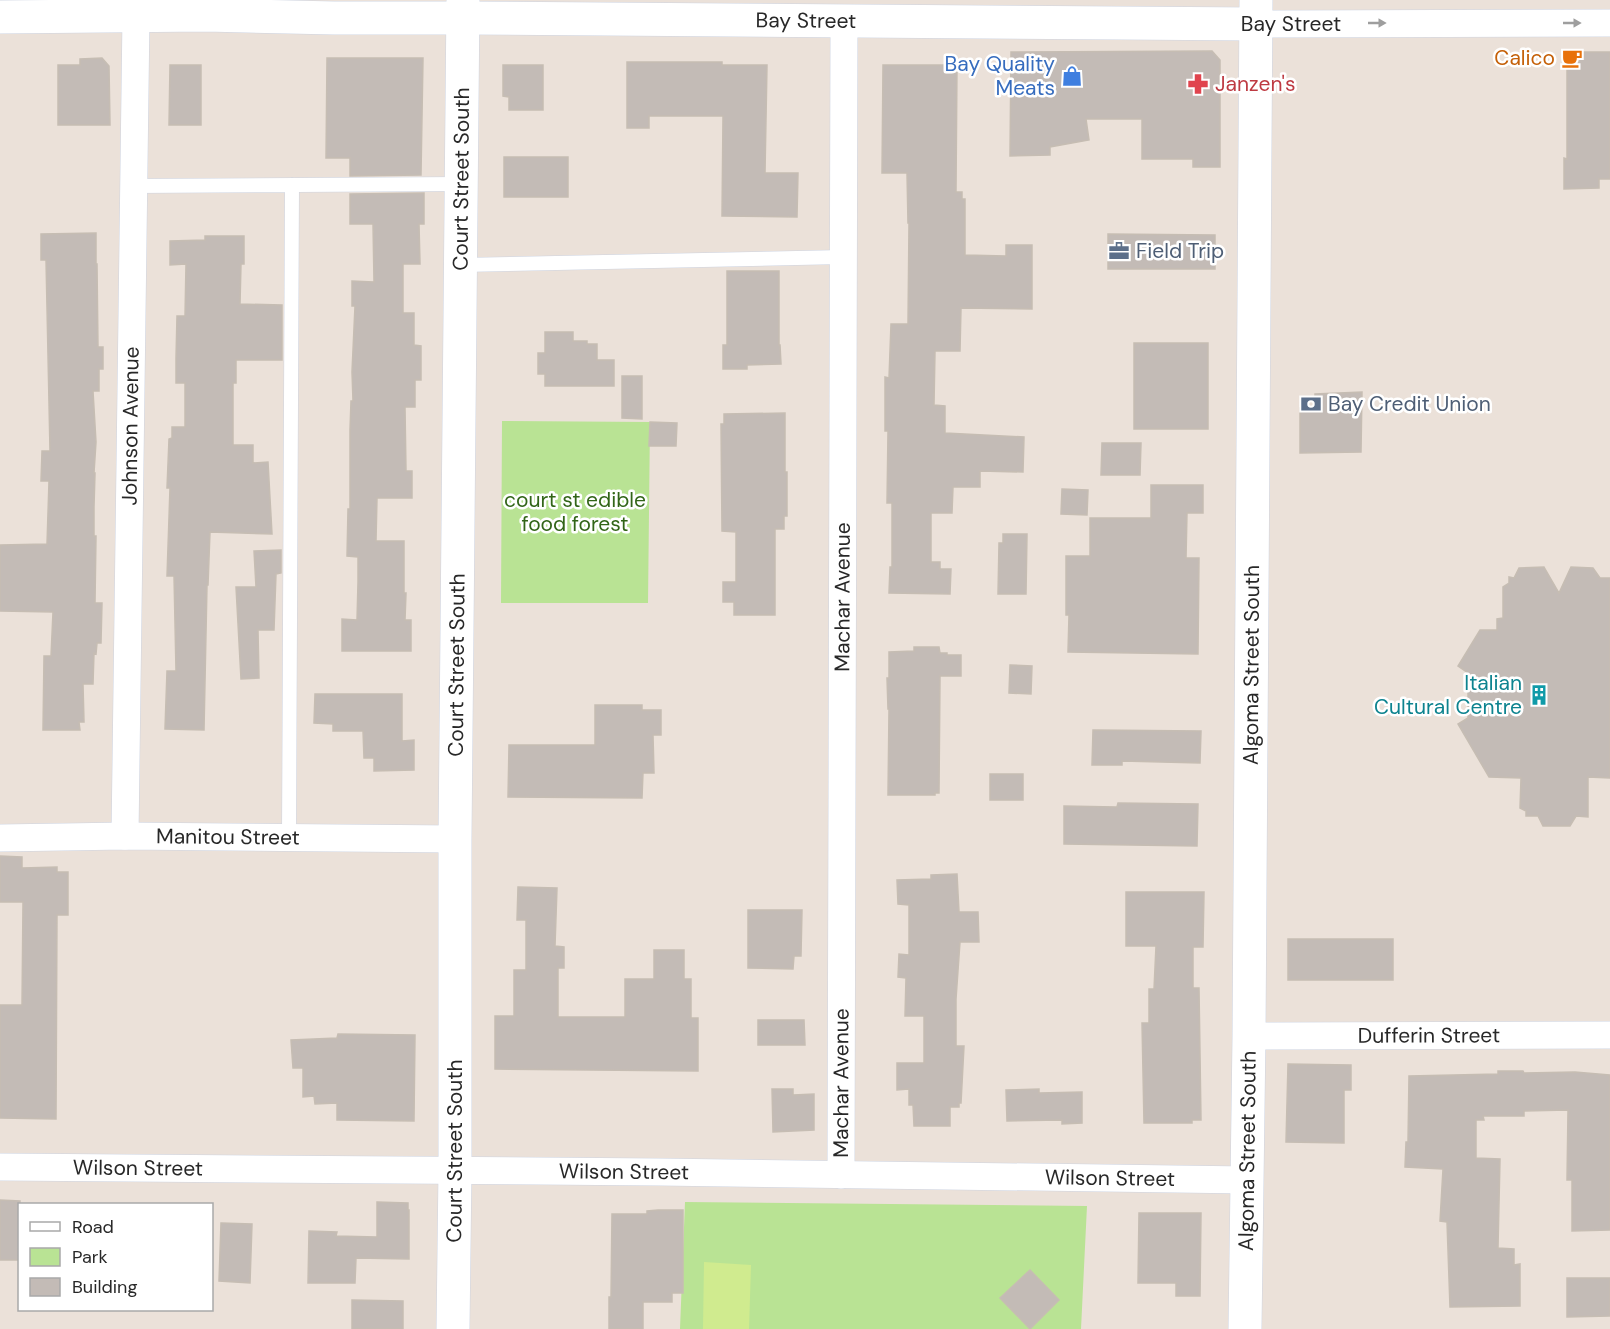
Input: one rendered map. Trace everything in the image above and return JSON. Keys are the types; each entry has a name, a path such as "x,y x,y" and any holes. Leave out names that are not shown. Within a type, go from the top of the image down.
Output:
{"street":[{"name":"Bay Street","path":"16,11 136,16 206,7 334,18 463,9 851,15 1255,12 1610,22"},
{"name":"Court Street South","path":"453,1329 463,9"},
{"name":"Algoma Street South","path":"1245,1329 1255,12"},
{"name":"Machar Avenue","path":"841,1175 843,256 851,15"},
{"name":"Johnson Avenue","path":"125,836 136,16"},
{"name":"Manitou Street","path":"0,838 125,836 455,839"},
{"name":"Dufferin Street","path":"1249,1036 1610,1035"},
{"name":"Wilson Street","path":"0,1167 1247,1180"}],"lane":[{"path":"134,186 462,184"},
{"path":"289,838 292,185"},
{"path":"461,265 843,256"}],"green space":[{"name":"court st edible food forest","path":"502,421 650,422 648,603 501,603"},
{"path":"685,1202 1087,1206 1081,1329 680,1329"},
{"path":"704,1262 751,1265 749,1329 703,1329"}],"building":[{"path":"1212,51 1220,60 1220,167 1193,167 1193,159 1142,159 1142,119 1086,119 1089,140 1050,147 1050,155 1010,156 1011,52"},
{"path":"1567,52 1610,52 1610,179 1599,179 1599,188 1564,189 1564,158 1567,159"},
{"path":"102,58 109,66 110,125 58,125 58,65 80,65 80,59"},
{"path":"327,58 423,58 421,175 350,176 350,158 326,158"},
{"path":"627,62 722,62 722,65 767,65 765,173 798,173 797,217 722,216 723,116 649,116 649,128 627,128"},
{"path":"170,65 201,65 201,125 169,125"},
{"path":"503,65 543,65 543,110 509,110 509,97 503,96"},
{"path":"883,65 957,65 956,192 962,192 962,199 965,199 965,255 1006,256 1006,245 1032,245 1032,309 961,308 960,351 935,351 934,405 945,406 945,433 1024,437 1023,472 980,471 980,487 953,487 952,513 931,513 931,562 940,562 940,569 951,569 950,594 889,593 890,567 892,567 892,503 887,503 888,431 885,431 885,377 889,378 891,324 908,324 909,223 907,173 882,173"},
{"path":"504,157 568,157 568,197 504,197"},
{"path":"424,193 424,224 419,224 420,264 403,264 403,313 414,313 414,345 421,346 421,380 415,380 415,407 405,407 406,471 412,471 412,498 377,498 376,541 404,541 405,620 411,620 411,651 342,651 342,619 357,620 358,557 347,556 355,306 352,306 352,281 374,282 373,224 350,224 350,194"},
{"path":"96,233 98,347 103,347 103,369 99,369 99,391 93,391 96,442 94,536 96,536 95,603 102,603 101,643 97,643 96,654 94,653 93,684 83,684 84,722 79,722 80,730 43,730 44,656 51,656 53,612 0,611 0,545 47,544 49,481 41,481 42,451 50,451 46,260 41,260 41,234"},
{"path":"1108,234 1215,235 1215,269 1108,269"},
{"path":"205,236 244,236 240,304 282,305 282,360 236,360 236,383 233,383 233,445 253,445 253,463 268,462 272,534 210,532 204,730 165,729 167,671 176,671 174,576 167,576 169,439 172,438 172,427 185,427 185,383 176,383 176,358 177,316 185,316 186,264 170,265 170,241 205,240"},
{"path":"727,271 779,271 781,364 747,365 747,369 723,369 723,345 727,345"},
{"path":"545,332 573,332 573,341 597,344 597,360 614,360 614,386 545,386 545,374 538,374 538,353 545,353"},
{"path":"1134,343 1208,343 1208,429 1134,429"},
{"path":"622,376 642,376 642,419 622,418"},
{"path":"1362,392 1361,452 1300,453 1300,408 1315,407 1315,394"},
{"path":"785,413 787,516 784,516 784,529 775,529 775,615 734,615 734,602 723,602 723,582 736,582 736,532 722,531 721,424 724,424 724,414"},
{"path":"650,422 677,423 676,446 649,446"},
{"path":"1102,443 1141,443 1140,475 1101,475"},
{"path":"1151,485 1203,485 1203,513 1187,513 1186,558 1199,558 1198,654 1068,652 1066,556 1090,556 1090,518 1151,518"},
{"path":"1062,489 1088,490 1087,515 1061,514"},
{"path":"1003,534 1027,534 1026,594 998,594 999,543 1003,543"},
{"path":"281,550 281,573 276,574 274,630 258,630 259,678 241,679 236,587 256,587 254,551"},
{"name":"Italian Cultural Centre","path":"1544,567 1559,593 1571,567 1593,568 1600,578 1610,578 1610,778 1588,777 1588,817 1576,816 1570,826 1543,826 1538,816 1526,816 1526,811 1520,808 1521,778 1489,777 1458,724 1468,718 1468,673 1458,666 1480,630 1497,630 1497,619 1503,618 1503,587 1509,583 1509,577 1514,578 1519,568"},
{"path":"914,647 939,647 940,653 961,655 961,676 940,676 939,793 935,795 888,795 887,678 889,678 889,652 914,651"},
{"path":"1010,665 1032,666 1031,694 1009,693"},
{"path":"315,694 402,694 402,741 414,740 414,770 374,771 374,758 364,758 363,731 333,731 333,724 314,723"},
{"path":"595,705 642,705 642,710 661,710 661,735 653,735 654,773 643,773 642,798 508,797 509,745 595,745"},
{"path":"1093,730 1201,731 1200,763 1122,761 1122,765 1092,765"},
{"path":"990,774 1023,774 1023,800 990,800"},
{"path":"1118,803 1198,804 1197,846 1064,844 1064,806 1117,807"},
{"path":"0,856 22,857 22,868 57,867 57,872 68,872 68,915 57,915 56,1119 0,1118 0,1005 22,1005 23,902 0,902"},
{"path":"957,874 959,912 978,912 979,942 960,942 956,999 956,1046 964,1046 961,1103 959,1107 950,1107 950,1126 914,1126 913,1105 909,1105 909,1089 897,1090 897,1063 924,1063 924,1016 905,1016 906,978 898,977 899,954 909,955 909,905 898,904 897,880 931,879 931,875"},
{"path":"518,887 557,888 555,946 564,947 564,968 558,968 558,1017 625,1017 625,979 654,979 654,950 684,950 684,979 691,979 691,1018 698,1018 698,1071 495,1069 495,1016 514,1016 514,970 526,970 526,920 517,920"},
{"path":"1126,892 1204,892 1203,947 1193,947 1193,988 1199,988 1201,1120 1192,1120 1192,1123 1144,1123 1142,1023 1149,1023 1149,989 1154,989 1156,946 1126,946"},
{"path":"748,910 802,910 801,956 794,956 793,969 748,968"},
{"path":"1288,939 1393,939 1393,980 1288,980"},
{"path":"758,1020 804,1020 805,1045 758,1045"},
{"path":"338,1034 415,1035 414,1121 337,1120 337,1103 315,1104 314,1096 303,1097 303,1068 293,1068 291,1040 337,1038"},
{"path":"1288,1064 1351,1065 1351,1090 1344,1090 1344,1143 1286,1142"},
{"path":"1498,1071 1610,1075 1610,1230 1572,1231 1572,1180 1567,1180 1568,1110 1524,1111 1524,1116 1483,1116 1484,1120 1476,1120 1476,1158 1500,1159 1498,1248 1514,1249 1514,1265 1520,1264 1520,1306 1450,1307 1447,1222 1440,1221 1443,1169 1405,1167 1406,1142 1408,1142 1409,1076 1498,1074"},
{"path":"772,1089 793,1089 793,1095 814,1094 814,1130 773,1132"},
{"path":"1039,1089 1039,1093 1082,1092 1082,1123 1062,1124 1062,1120 1007,1121 1006,1090"},
{"path":"0,1200 20,1201 18,1203 18,1260 0,1260"},
{"path":"377,1202 408,1203 409,1259 356,1258 355,1283 308,1283 309,1231 337,1232 336,1236 377,1237"},
{"path":"683,1210 683,1293 672,1293 672,1302 643,1302 643,1329 609,1329 612,1214 647,1214 647,1211"},
{"path":"1139,1213 1201,1213 1200,1296 1176,1296 1176,1283 1138,1283"},
{"path":"221,1223 252,1224 250,1283 219,1281"},
{"path":"1030,1270 1059,1300 1030,1329 1000,1298"},
{"path":"1567,1278 1610,1278 1610,1316 1567,1317"},
{"path":"352,1300 403,1301 403,1329 352,1329"}],"place":[{"name":"Calico","path":"1572,58"},
{"name":"Bay Quality Meats","path":"1072,76"},
{"name":"Janzen's","path":"1198,84"},
{"name":"Field Trip","path":"1119,251"},
{"name":"Bay Credit Union","path":"1311,404"},
{"name":"Italian Cultural Centre","path":"1539,695"}]}
